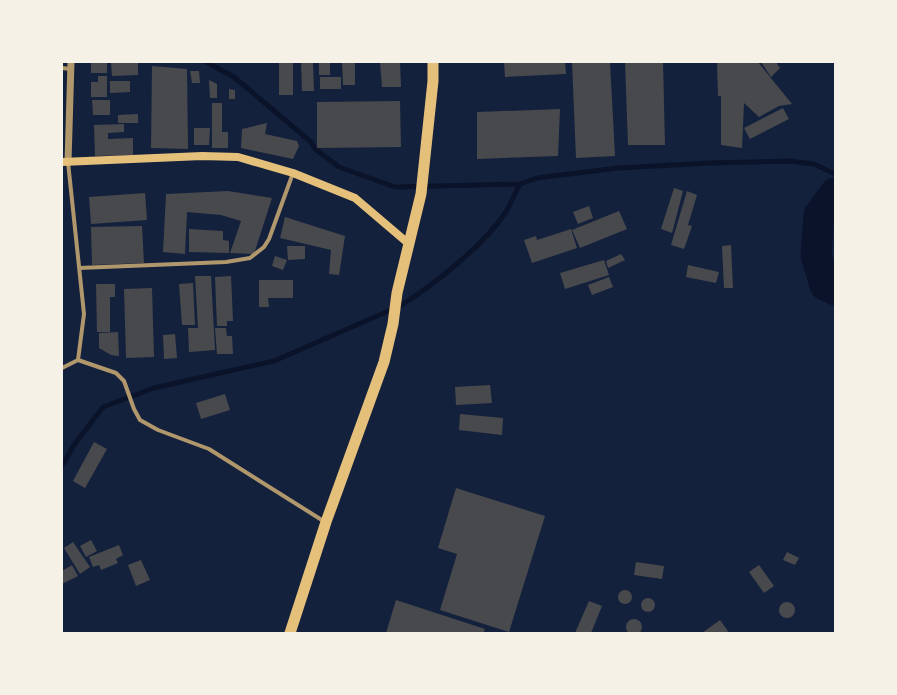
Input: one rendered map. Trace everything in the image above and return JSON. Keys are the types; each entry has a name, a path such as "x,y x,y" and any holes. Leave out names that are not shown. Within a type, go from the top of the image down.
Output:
{"highway":[{"path":"290,633 326,522 384,362 393,324 397,293 421,194 423,162 433,81 433,62"}],"main road":[{"path":"65,162 202,156 238,157 293,173 355,198 409,244"}],"street":[{"path":"62,68 70,65 65,162 84,314 78,360"},
{"path":"79,268 226,262 250,258 264,247 269,239 293,173"},
{"path":"62,368 78,360 116,373 124,381 134,409 140,420 158,430 209,449 326,522"}],"building":[{"path":"91,62 107,62 107,73 91,73"},
{"path":"111,62 138,62 138,75 112,76"},
{"path":"279,62 293,62 293,95 279,95"},
{"path":"301,62 313,62 314,91 302,91"},
{"path":"319,62 330,62 330,75 319,75"},
{"path":"342,62 355,62 355,85 343,85"},
{"path":"380,62 400,62 401,87 382,87"},
{"path":"504,62 565,62 566,74 505,77"},
{"path":"572,62 610,62 615,156 576,158"},
{"path":"625,62 663,62 665,145 628,145"},
{"path":"717,62 758,62 792,104 779,106 759,117 744,103 742,148 721,145 721,96 718,96"},
{"path":"761,62 776,62 780,68 771,77"},
{"path":"152,66 187,69 188,149 151,148"},
{"path":"190,71 199,71 200,83 192,83"},
{"path":"98,76 107,76 107,97 91,97 91,82 98,82"},
{"path":"320,77 341,77 341,89 320,89"},
{"path":"209,80 217,84 217,98 210,98"},
{"path":"110,81 130,81 130,92 110,93"},
{"path":"229,89 235,90 235,99 229,99"},
{"path":"92,100 110,100 110,115 93,115"},
{"path":"400,101 401,147 317,148 317,102"},
{"path":"212,103 222,103 222,132 228,132 228,148 212,148"},
{"path":"783,108 789,119 750,139 744,128"},
{"path":"560,109 558,156 477,159 477,112"},
{"path":"138,114 138,123 118,123 118,115"},
{"path":"267,123 265,134 297,141 299,146 293,159 241,148 242,129"},
{"path":"124,124 124,132 108,133 108,139 133,138 133,155 95,156 94,125"},
{"path":"194,128 210,128 209,145 194,145"},
{"path":"674,188 683,191 672,233 661,229"},
{"path":"228,191 272,198 254,254 230,253 241,221 221,215 187,212 185,254 163,252 166,194"},
{"path":"687,191 697,195 688,225 692,226 684,249 671,245"},
{"path":"145,193 147,220 91,224 89,197"},
{"path":"589,206 593,218 578,224 573,212"},
{"path":"619,211 627,229 580,248 572,230"},
{"path":"285,217 345,236 339,275 329,274 331,250 280,238"},
{"path":"142,226 144,263 92,265 91,227"},
{"path":"189,229 223,231 223,240 229,241 229,253 189,252"},
{"path":"571,229 577,248 532,263 524,240 536,236 537,240"},
{"path":"731,245 733,288 724,288 722,246"},
{"path":"287,246 305,246 305,259 288,260"},
{"path":"621,254 625,260 608,268 606,261"},
{"path":"275,256 287,260 283,270 272,266"},
{"path":"604,260 609,275 565,289 560,273"},
{"path":"688,265 719,272 716,283 686,277"},
{"path":"195,276 211,276 215,350 189,352 188,328 198,328"},
{"path":"231,276 233,321 227,321 227,326 217,326 215,277"},
{"path":"609,277 613,287 592,295 588,285"},
{"path":"259,280 293,280 293,298 268,298 269,307 259,307"},
{"path":"193,283 195,325 182,325 179,284"},
{"path":"96,284 115,284 115,297 110,297 110,332 97,332"},
{"path":"152,288 154,357 126,358 124,289"},
{"path":"215,328 226,328 227,336 232,336 233,354 217,354"},
{"path":"118,332 119,356 111,355 99,348 99,333"},
{"path":"175,334 177,358 164,359 163,335"},
{"path":"490,385 492,403 456,405 455,387"},
{"path":"225,394 230,410 201,419 196,403"},
{"path":"460,414 503,418 502,435 459,430"},
{"path":"94,442 107,449 85,488 73,481"},
{"path":"456,488 545,516 509,632 440,610 457,554 438,548"},
{"path":"91,540 97,551 86,557 80,546"},
{"path":"73,542 90,567 80,574 64,548"},
{"path":"119,545 123,555 116,559 118,563 101,570 99,565 93,567 89,557"},
{"path":"787,552 799,558 795,565 783,560"},
{"path":"141,560 150,580 136,586 128,565"},
{"path":"636,562 664,566 662,579 634,575"},
{"path":"72,565 78,576 62,584 62,571"},
{"path":"759,565 774,586 764,593 749,572"},
{"path":"625,590 630,592 632,597 630,602 625,604 620,602 618,597 620,592"},
{"path":"648,598 653,600 655,605 653,610 648,612 643,610 641,605 643,600"},
{"path":"396,600 485,629 483,633 386,633"},
{"path":"589,601 602,606 591,633 575,633"},
{"path":"787,602 794,607 795,610 790,617 787,618 780,613 779,610 784,603"},
{"path":"634,619 640,621 642,627 640,633 634,635 628,633 626,627 628,621"},
{"path":"720,620 728,631 726,633 702,633"}],"waterway":[{"path":"206,62 234,77 311,142 315,149 339,167 395,187 520,184 537,178 618,168 710,163 790,161 814,164 835,174"},
{"path":"62,466 74,445 103,407 154,388 274,361 400,306 443,276 485,238 506,212 520,184"},
{"path":"835,193 819,215 816,255 825,285 835,290"}]}
